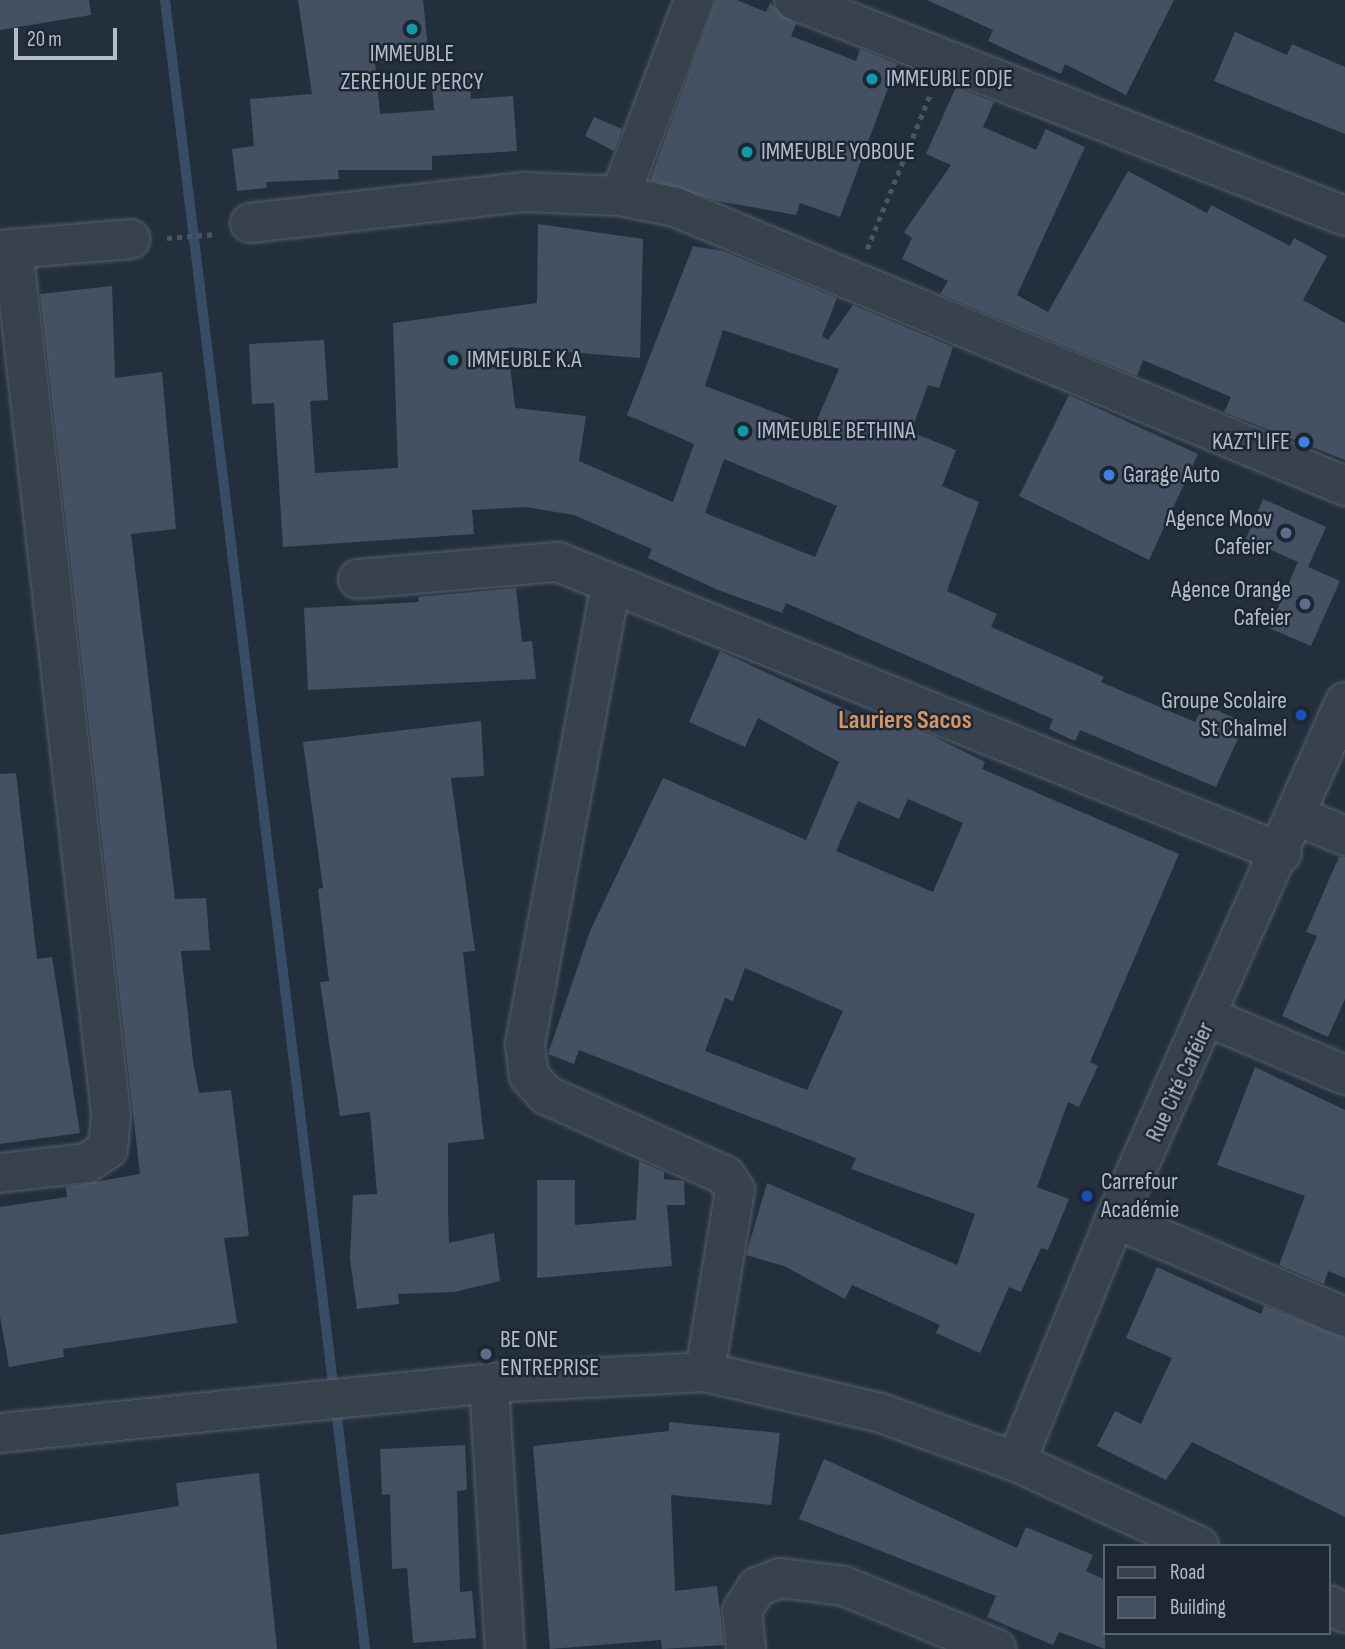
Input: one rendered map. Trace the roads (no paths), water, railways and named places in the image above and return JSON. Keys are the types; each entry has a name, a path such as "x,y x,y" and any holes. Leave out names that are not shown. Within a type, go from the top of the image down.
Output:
{"street":[{"path":"620,196 694,0"},
{"path":"794,0 946,55 1345,216"},
{"path":"235,228 524,192 620,196 674,207 1345,486"},
{"path":"0,1173 87,1163 108,1149 111,1114 6,249 148,239"},
{"path":"358,579 539,561 611,584 1282,853"},
{"path":"611,584 525,1045 529,1076 546,1095 726,1177 735,1189 705,1373"},
{"name":"Rue Cité Caféier","path":"1016,1462 1115,1219 1210,1018 1345,702"},
{"path":"1297,816 1345,836"},
{"path":"1210,1018 1345,1075"},
{"path":"1115,1219 1345,1317"},
{"path":"0,1433 489,1383 705,1373 881,1413 1016,1462 1195,1544"},
{"path":"489,1383 505,1649"},
{"path":"746,1649 742,1611 757,1587 780,1578 844,1586 997,1649"}],"waterway":[{"path":"165,0 365,1649"}],"place":[{"name":"IMMEUBLE ZEREHOUE PERCY","path":"412,29"},
{"name":"IMMEUBLE ODJE","path":"872,79"},
{"name":"IMMEUBLE YOBOUE","path":"747,152"},
{"name":"IMMEUBLE K.A","path":"453,360"},
{"name":"IMMEUBLE BETHINA","path":"743,431"},
{"name":"KAZT'LIFE","path":"1304,442"},
{"name":"Garage Auto","path":"1109,475"},
{"name":"Agence Moov Cafeier","path":"1286,533"},
{"name":"Agence Orange Cafeier","path":"1305,604"},
{"name":"Groupe Scolaire St Chalmel","path":"1301,715"},
{"name":"Carrefour Académie","path":"1087,1196"},
{"name":"BE ONE ENTREPRISE","path":"486,1354"}],"district":[{"name":"Lauriers Sacos","path":"905,721"}]}
